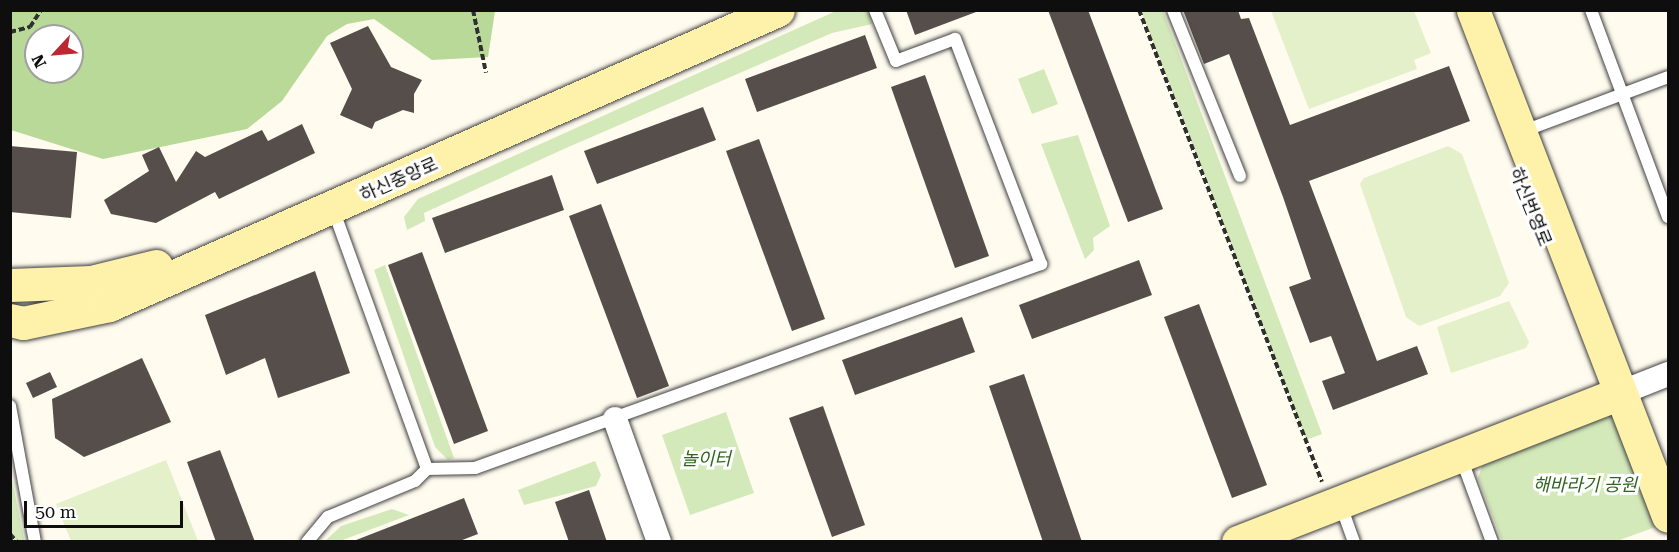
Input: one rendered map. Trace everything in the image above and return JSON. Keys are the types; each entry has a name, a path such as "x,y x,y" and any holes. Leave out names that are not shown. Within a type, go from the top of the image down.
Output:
{"street":[{"name":"하신중앙로","path":"15,324 109,305 727,10"},
{"name":"하신중앙로","path":"10,285 91,282 148,269 329,199 778,10"},
{"name":"하신번영로","path":"1454,10 1598,380 1620,393"},
{"name":"하신번영로","path":"1473,10 1620,393"},
{"path":"1238,542 1331,494 1460,454 1668,374"},
{"path":"1620,393 1668,516"},
{"path":"615,419 659,542"}],"lane":[{"path":"307,542 328,517 415,481 427,469 475,468 1041,264 955,39 896,61 874,10"},
{"path":"1173,10 1240,176"},
{"path":"1591,10 1668,217"},
{"path":"1519,132 1668,77"},
{"path":"329,199 427,469"},
{"path":"10,406 35,542"},
{"path":"1460,454 1492,542"},
{"path":"1331,494 1354,542"}],"path":[{"path":"10,32 30,27 41,10"},
{"path":"473,10 486,73"},
{"path":"1139,10 1331,494"},
{"path":"10,534 17,542"}],"green space":[{"path":"11,10 495,11 488,57 432,60 374,19 347,24 327,36 282,101 247,129 103,159 11,130"},
{"path":"836,11 869,11 872,24 832,33 566,148 424,213 425,221 407,230 404,217 418,199"},
{"path":"1141,11 1163,11 1322,434 1306,440"},
{"path":"1271,11 1414,11 1431,53 1414,60 1417,69 1309,109"},
{"path":"1044,69 1058,104 1032,114 1018,79"},
{"path":"1078,135 1110,226 1093,238 1094,250 1085,259 1041,144"},
{"path":"1448,146 1462,154 1509,283 1500,296 1419,326 1406,317 1360,184 1364,178"},
{"path":"385,265 454,458 448,460 435,447 374,270"},
{"path":"1509,301 1529,342 1526,348 1451,373 1437,327"},
{"name":"놀이터","path":"726,412 754,493 690,515 662,435"},
{"name":"해바라기 공원","path":"1610,414 1623,427 1661,525 1617,541 1502,541 1478,478 1483,463"},
{"path":"166,460 198,541 71,541 56,504"},
{"path":"595,461 601,475 596,486 524,505 518,490"},
{"path":"11,475 24,539 24,541 11,541"},
{"path":"392,509 409,515 340,541 325,541 341,526"}],"building":[{"path":"906,10 976,10 976,12 915,35"},
{"path":"1048,10 1088,10 1163,209 1128,222"},
{"path":"1183,10 1238,10 1241,19 1249,18 1290,125 1449,66 1470,121 1309,181 1377,361 1417,346 1428,374 1333,410 1322,381 1345,373 1331,336 1310,343 1289,287 1311,279 1283,197 1229,54 1204,64"},
{"path":"368,26 391,67 422,80 414,94 414,113 403,110 375,122 372,129 340,115 352,89 330,43"},
{"path":"865,35 877,68 757,112 745,79"},
{"path":"925,75 989,256 955,268 891,87"},
{"path":"703,107 716,140 597,184 584,151"},
{"path":"302,124 315,153 219,199 215,192 156,223 111,214 104,200 149,171 142,155 159,147 176,182 196,151 205,157 262,130 268,141"},
{"path":"759,139 825,319 792,331 726,151"},
{"path":"10,146 77,152 71,218 10,212"},
{"path":"552,175 564,210 445,253 432,218"},
{"path":"601,204 669,386 637,398 569,216"},
{"path":"422,252 488,431 454,444 388,265"},
{"path":"1139,260 1152,295 1032,339 1019,305"},
{"path":"315,271 350,373 278,398 265,358 226,375 205,315"},
{"path":"1199,304 1267,485 1232,498 1164,317"},
{"path":"962,317 975,352 855,395 842,360"},
{"path":"142,358 171,422 84,457 55,438 52,399"},
{"path":"50,372 57,387 33,398 26,383"},
{"path":"1024,374 1082,542 1043,542 989,386"},
{"path":"823,406 865,525 832,537 789,418"},
{"path":"220,450 255,542 216,542 187,462"},
{"path":"589,490 607,542 569,542 555,502"},
{"path":"464,498 478,534 457,542 351,542"}]}
